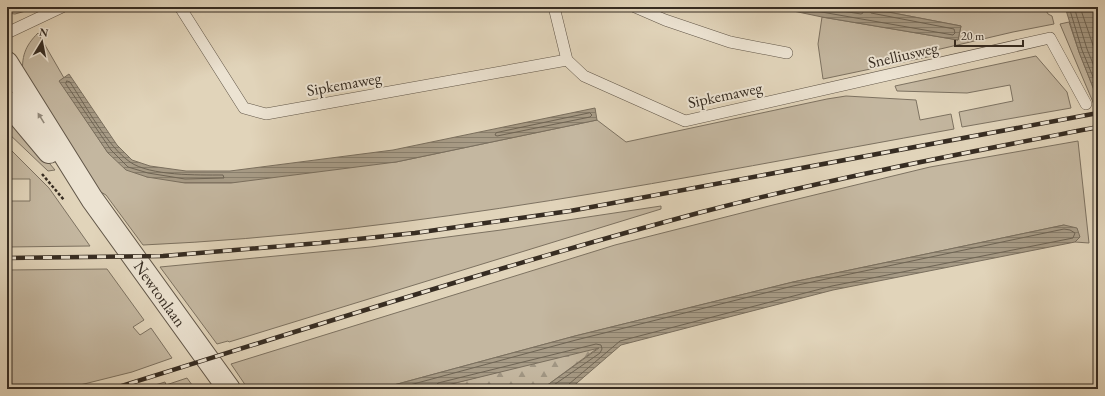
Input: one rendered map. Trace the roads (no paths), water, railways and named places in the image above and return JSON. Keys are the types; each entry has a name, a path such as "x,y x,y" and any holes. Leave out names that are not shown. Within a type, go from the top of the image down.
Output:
{"street":[{"name":"Newtonlaan","path":"7,63 92,198 229,389"},
{"name":"Newtonlaan","path":"7,102 92,198"}],"lane":[{"path":"7,33 62,7"},
{"name":"Sipkemaweg","path":"180,7 244,108 266,114 567,60 584,76 685,121 831,88"},
{"path":"554,7 567,60"},
{"path":"635,7 665,20 730,42 786,53"},
{"name":"Snelliusweg","path":"831,88 1050,38 1086,104"}],"water":[{"path":"774,7 862,7 961,26 958,40 822,17"},
{"path":"1065,7 1098,7 1098,100 1079,52"},
{"path":"69,74 117,145 132,160 150,166 186,171 230,171 393,150 595,108 597,120 396,162 231,183 185,183 147,177 126,170 108,153 59,81"},
{"path":"1064,225 1077,228 1080,237 1075,242 833,290 621,345 570,389 542,389 599,348 431,389 379,389 575,336 793,282"}],"railway":[{"path":"7,258 163,256 320,243 415,233 570,211 1098,113"},
{"path":"112,389 553,253 702,212 849,177 1098,127"}]}
